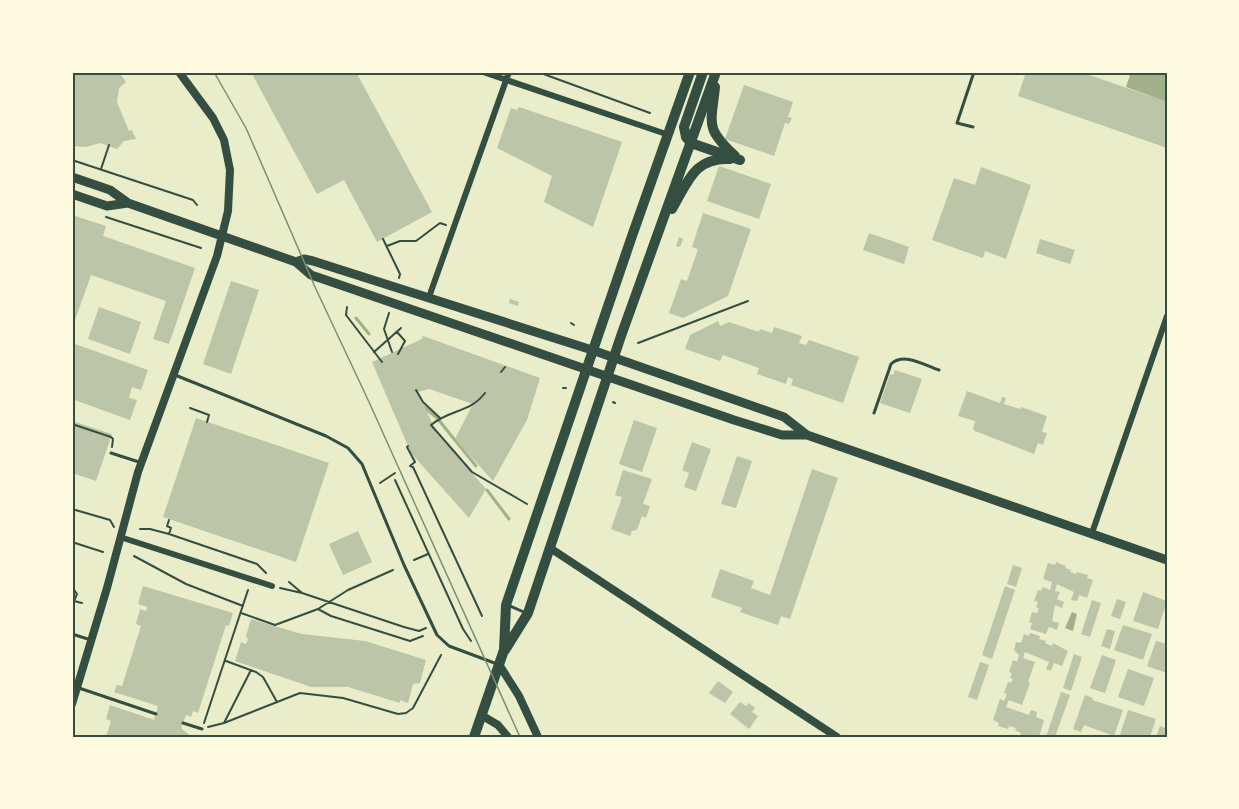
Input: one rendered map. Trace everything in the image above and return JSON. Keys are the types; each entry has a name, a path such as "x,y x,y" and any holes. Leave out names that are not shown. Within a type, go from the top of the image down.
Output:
{"main road":[{"path":"474,737 504,650 506,605 592,350 690,72"},
{"path":"703,72 684,127 686,137 691,143 740,160"},
{"path":"504,650 528,614 613,358 716,72"},
{"path":"716,72 712,130 740,160"},
{"path":"660,229 700,166 711,160 740,160"},
{"path":"72,177 110,190 128,203 296,262 311,275 782,435 807,435 1167,560"},
{"path":"72,194 107,206 128,203"},
{"path":"296,262 304,259 592,350 784,417 807,435"}],"street":[{"path":"72,704 92,641 141,462 186,343 223,235 231,189 226,147 213,118 179,72"},
{"path":"483,72 669,135"},
{"path":"429,297 509,72"},
{"path":"1092,533 1167,316"},
{"path":"120,537 272,586"},
{"path":"550,548 837,737"},
{"path":"500,666 519,696 538,737"},
{"path":"482,715 498,725 508,737"}],"lane":[{"path":"973,127 957,123 974,72"},
{"path":"874,413 891,364 896,359 904,358 939,370"},
{"path":"173,375 326,436 356,455 373,486 404,565 437,635 449,646 500,666"},
{"path":"111,453 141,462"},
{"path":"506,605 528,614"},
{"path":"72,634 92,641"},
{"path":"78,687 156,714"},
{"path":"183,723 202,729"}],"path":[{"path":"538,72 650,113"},
{"path":"101,169 109,145"},
{"path":"72,160 194,200 198,205"},
{"path":"104,216 201,248"},
{"path":"387,246 400,241 416,241 440,223 446,225"},
{"path":"638,343 748,301"},
{"path":"347,307 346,315 382,362"},
{"path":"374,352 401,328"},
{"path":"397,332 405,341 398,354"},
{"path":"501,372 505,367"},
{"path":"416,390 423,402 440,418"},
{"path":"484,393 477,404 440,418 431,425 472,472 527,504"},
{"path":"190,408 209,415 207,422"},
{"path":"72,424 111,437 113,439 111,453"},
{"path":"408,446 406,447 415,462 410,466 482,616"},
{"path":"380,483 395,473"},
{"path":"395,480 463,629 471,641"},
{"path":"72,509 110,520"},
{"path":"169,520 167,526 171,528 169,534"},
{"path":"140,529 169,534 257,564 266,573"},
{"path":"72,542 103,552"},
{"path":"414,560 428,554"},
{"path":"134,556 186,584 243,606"},
{"path":"254,572 257,564"},
{"path":"241,613 275,625 318,609 348,590 393,570"},
{"path":"289,582 302,592"},
{"path":"72,586 77,594 74,601 82,603"},
{"path":"272,586 302,592 419,631 431,625"},
{"path":"202,729 248,590"},
{"path":"318,609 331,616 410,641 423,636"},
{"path":"202,729 224,723 300,693 343,698 398,714 406,713 413,708 441,655"},
{"path":"225,661 263,677 277,702"},
{"path":"224,723 251,670"}],"shaded area":[{"path":"1131,72 1167,72 1167,102 1126,87"},
{"path":"1072,612 1077,614 1073,631 1065,628"}],"building":[{"path":"72,72 119,72 126,82 119,88 117,102 129,131 132,130 136,139 124,141 117,149 100,143 86,147 72,146"},
{"path":"251,72 356,72 432,212 377,242 344,180 317,194"},
{"path":"1026,72 1081,72 1167,102 1167,148 1018,96"},
{"path":"744,85 793,102 788,117 792,118 789,124 785,123 774,156 725,139"},
{"path":"519,107 622,142 593,227 544,202 552,176 497,148 511,108 517,110"},
{"path":"719,166 771,184 759,219 707,201"},
{"path":"981,167 1031,185 1006,259 985,251 983,258 932,240 954,178 975,185"},
{"path":"703,213 751,229 728,296 683,318 669,313 681,279 687,281 698,249 692,247"},
{"path":"72,215 106,226 103,236 195,268 169,344 153,339 166,301 91,275 74,323 72,322"},
{"path":"869,233 909,247 904,264 863,250"},
{"path":"679,237 683,239 680,247 676,246"},
{"path":"1040,239 1075,250 1070,264 1036,253"},
{"path":"231,281 259,290 231,374 203,364"},
{"path":"510,299 519,302 518,306 509,303"},
{"path":"99,307 141,322 130,354 88,339"},
{"path":"718,321 720,326 729,322 759,332 760,329 772,333 774,327 802,336 799,343 806,345 809,340 859,357 843,403 791,385 793,379 788,377 786,384 757,374 759,368 723,355 720,361 685,349 690,335"},
{"path":"423,336 540,378 527,420 493,481 455,439 473,404 429,389 418,392 437,434 486,489 469,518 411,453 372,362 422,339"},
{"path":"72,343 148,370 141,390 132,387 129,398 137,400 130,420 72,399"},
{"path":"895,370 922,379 910,413 880,403 890,374 893,375"},
{"path":"967,391 1000,403 1002,397 1006,398 1004,404 1047,416 1042,432 1047,433 1043,445 1038,443 1034,454 975,431 973,429 975,421 958,416"},
{"path":"196,418 329,463 296,562 163,517"},
{"path":"634,420 657,428 642,472 619,464"},
{"path":"72,421 112,434 96,481 72,473"},
{"path":"692,442 711,449 696,491 684,487 689,473 682,470"},
{"path":"737,456 752,461 736,508 721,504"},
{"path":"812,469 838,478 790,619 781,616 778,625 740,612 742,608 711,597 720,569 754,581 751,588 770,595"},
{"path":"623,470 652,479 643,504 650,506 646,518 642,516 637,530 632,531 630,536 611,529 622,497 615,495"},
{"path":"358,531 372,562 343,575 329,544"},
{"path":"1056,562 1066,566 1065,568 1071,570 1070,572 1088,575 1087,578 1093,580 1087,598 1079,595 1077,601 1071,600 1074,592 1057,584 1055,591 1060,592 1057,599 1064,602 1062,608 1055,605 1052,621 1059,623 1057,630 1049,627 1046,634 1030,629 1032,623 1029,622 1032,612 1037,613 1039,608 1036,607 1038,602 1034,601 1038,590 1041,591 1043,587 1050,590 1052,582 1043,579 1048,563 1055,565"},
{"path":"1013,565 1022,568 1016,587 1007,584"},
{"path":"143,586 233,613 229,626 226,625 198,713 193,711 191,717 186,715 181,728 192,737 106,737 111,721 106,719 110,705 154,720 158,706 114,692 117,685 122,686 141,626 136,624 140,609 146,611 147,607 138,604"},
{"path":"1005,586 1015,590 992,659 982,655"},
{"path":"1143,592 1167,601 1158,629 1133,621"},
{"path":"1117,599 1126,602 1120,619 1111,616"},
{"path":"1092,600 1101,603 1090,637 1081,634"},
{"path":"251,619 302,634 365,641 426,660 420,683 413,684 408,703 400,700 400,703 348,687 311,687 235,661 241,642 246,644 248,639 246,636"},
{"path":"1123,625 1152,634 1143,660 1114,650"},
{"path":"1107,629 1115,631 1110,649 1101,646"},
{"path":"1030,633 1040,636 1039,639 1046,641 1045,643 1052,646 1053,643 1068,651 1062,666 1054,663 1051,671 1046,669 1049,662 1025,652 1023,658 1035,662 1028,682 1030,683 1022,705 1009,700 1006,707 1029,715 1031,710 1037,712 1036,717 1044,720 1039,737 1020,736 1021,733 1015,730 1016,728 1009,726 1008,729 998,726 999,723 993,720 1000,699 1004,701 1007,694 1004,693 1008,682 1011,683 1013,679 1010,678 1012,673 1009,672 1013,660 1017,662 1019,655 1014,650 1016,642 1021,643 1024,634 1029,636"},
{"path":"1156,641 1167,644 1167,673 1147,666"},
{"path":"1074,654 1082,657 1071,691 1063,688"},
{"path":"1102,655 1116,660 1105,693 1090,688"},
{"path":"980,662 989,665 977,700 968,697"},
{"path":"1128,669 1154,678 1144,706 1118,697"},
{"path":"718,681 733,692 725,703 709,693"},
{"path":"1061,692 1070,695 1055,737 1046,737"},
{"path":"1085,695 1093,698 1092,700 1123,710 1114,736 1084,725 1081,732 1073,729"},
{"path":"740,702 746,706 749,703 755,708 752,712 758,716 749,729 730,714"},
{"path":"1128,710 1156,719 1150,737 1120,735"},
{"path":"1160,726 1167,729 1167,737 1156,737"}],"waterway":[{"path":"356,318 369,334"},
{"path":"424,407 437,418 476,466"},
{"path":"487,490 509,519"}],"tram line":[{"path":"214,72 246,128 315,287 520,737"}]}
